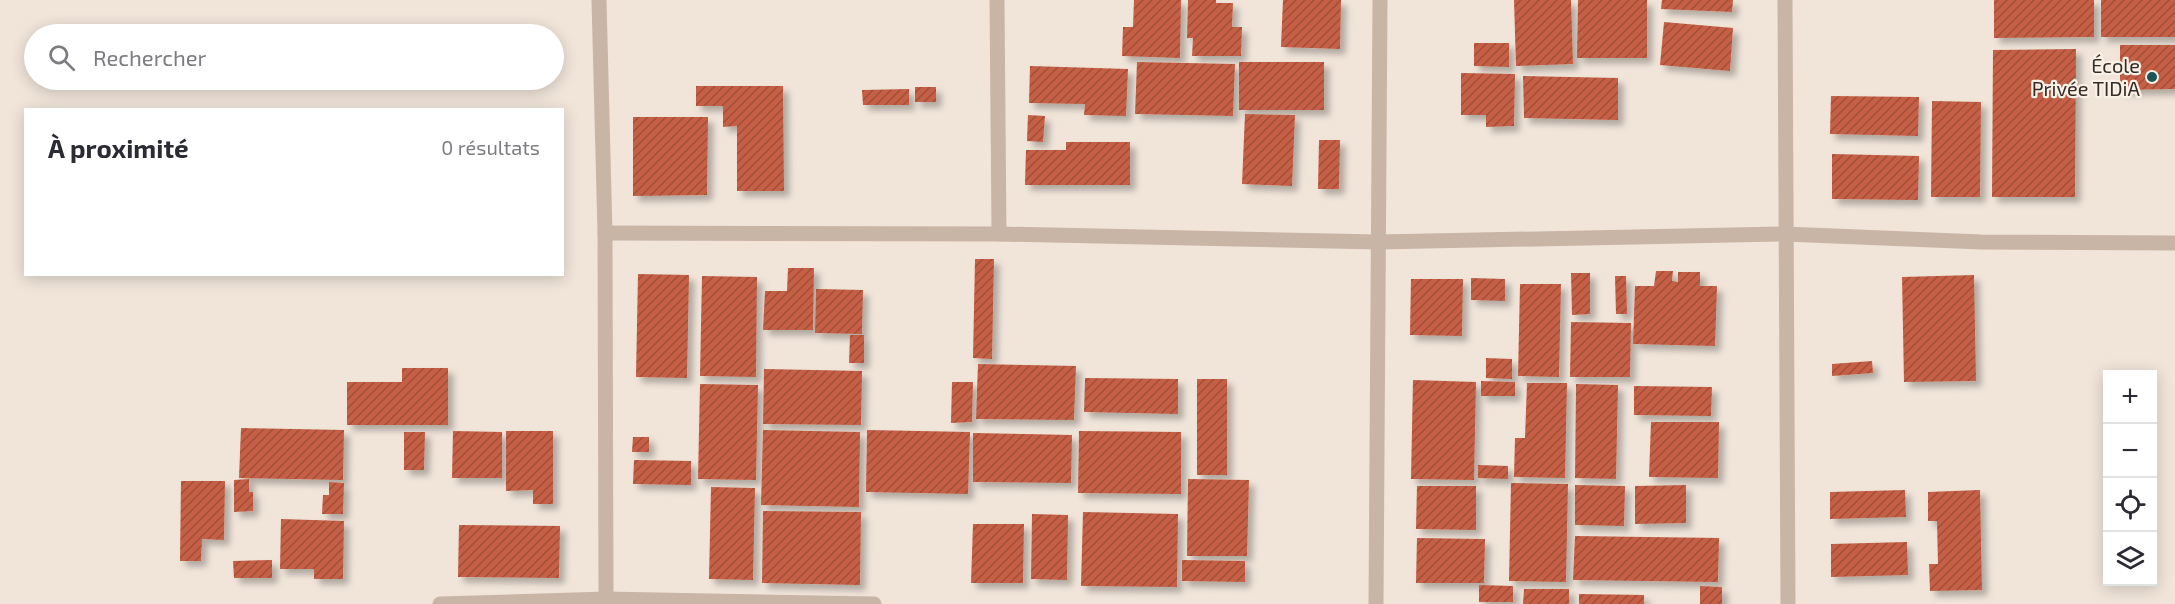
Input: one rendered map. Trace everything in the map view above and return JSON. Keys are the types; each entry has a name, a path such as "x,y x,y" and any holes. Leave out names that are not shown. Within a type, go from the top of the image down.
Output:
{"street":[{"path":"599,0 605,234 606,599"},
{"path":"997,0 999,234"},
{"path":"1376,604 1380,0"},
{"path":"1785,0 1788,604"},
{"path":"605,234 999,234 1378,242 1785,234 1981,242 2175,243"},
{"path":"440,604 606,599 874,604"}],"building":[{"path":"1134,0 1181,0 1180,58 1122,56 1123,27 1133,27"},
{"path":"1188,0 1216,0 1216,3 1233,3 1232,27 1242,27 1241,56 1192,56 1193,38 1187,38"},
{"path":"1283,0 1341,0 1340,49 1281,47"},
{"path":"1514,0 1571,0 1573,64 1516,66"},
{"path":"1578,0 1647,0 1647,58 1577,58"},
{"path":"1662,0 1733,0 1732,12 1661,9"},
{"path":"1994,0 2094,0 2094,37 1994,38"},
{"path":"2101,0 2175,0 2175,37 2101,37"},
{"path":"1664,22 1733,28 1730,71 1660,65"},
{"path":"1474,43 1509,43 1509,67 1474,66"},
{"path":"2120,45 2175,45 2175,89 2120,90"},
{"path":"2076,49 2075,197 1992,197 1993,50"},
{"path":"1137,62 1235,64 1233,116 1135,114"},
{"path":"1239,62 1324,62 1324,110 1239,110"},
{"path":"1030,66 1128,69 1126,116 1084,115 1085,104 1029,103"},
{"path":"1461,73 1515,74 1514,126 1486,127 1486,115 1461,115"},
{"path":"1523,76 1618,78 1618,120 1524,118"},
{"path":"696,86 783,86 784,191 737,191 737,126 723,127 723,106 696,106"},
{"path":"915,87 936,87 936,102 915,102"},
{"path":"909,89 909,105 863,105 862,90"},
{"path":"1831,96 1919,97 1918,136 1830,134"},
{"path":"1932,101 1981,102 1980,197 1931,197"},
{"path":"1245,114 1295,115 1292,186 1242,184"},
{"path":"1028,115 1045,116 1043,142 1027,141"},
{"path":"633,117 708,117 707,195 633,196"},
{"path":"1319,140 1340,140 1339,189 1318,189"},
{"path":"1066,142 1130,142 1130,185 1025,185 1026,150 1066,150"},
{"path":"1832,154 1919,156 1918,200 1832,199"},
{"path":"975,259 994,259 992,359 973,358"},
{"path":"788,268 814,268 813,330 763,330 765,291 787,291"},
{"path":"1656,271 1673,271 1672,281 1678,282 1678,272 1700,272 1700,286 1717,286 1715,346 1633,344 1635,286 1654,286"},
{"path":"1571,273 1590,273 1590,314 1572,315"},
{"path":"638,274 689,275 687,378 636,377"},
{"path":"1974,275 1976,381 1904,382 1902,277"},
{"path":"702,276 757,277 756,377 700,376"},
{"path":"1615,276 1626,276 1627,314 1616,314"},
{"path":"1471,278 1505,279 1505,301 1471,300"},
{"path":"1411,279 1463,279 1462,336 1410,335"},
{"path":"1520,284 1561,284 1559,377 1518,376"},
{"path":"816,289 863,290 862,334 815,333"},
{"path":"1571,322 1631,323 1630,377 1570,377"},
{"path":"850,335 864,335 864,363 849,363"},
{"path":"1486,358 1512,359 1512,379 1486,378"},
{"path":"1872,361 1873,373 1832,376 1832,364"},
{"path":"978,364 1076,366 1074,420 976,419"},
{"path":"402,368 448,368 448,425 347,425 347,382 402,382"},
{"path":"764,369 862,371 861,425 763,424"},
{"path":"1085,378 1178,379 1178,414 1084,412"},
{"path":"1197,379 1227,379 1227,475 1197,475"},
{"path":"1413,380 1476,382 1474,480 1411,479"},
{"path":"1481,381 1515,382 1515,396 1481,396"},
{"path":"952,382 973,382 972,422 951,423"},
{"path":"1527,383 1567,383 1565,478 1514,477 1515,438 1525,438"},
{"path":"700,384 758,385 756,480 698,479"},
{"path":"1576,384 1618,385 1616,479 1575,478"},
{"path":"1634,386 1712,387 1711,416 1634,415"},
{"path":"1651,422 1719,422 1718,478 1649,477"},
{"path":"241,428 344,430 343,480 239,478"},
{"path":"763,430 860,432 859,507 761,505"},
{"path":"867,430 970,432 968,494 866,492"},
{"path":"453,431 502,432 502,478 452,478"},
{"path":"506,431 553,431 553,504 533,504 533,490 506,491"},
{"path":"1079,431 1181,432 1181,494 1078,493"},
{"path":"404,432 425,432 424,470 404,470"},
{"path":"973,433 1072,435 1071,483 973,482"},
{"path":"633,437 649,437 649,452 632,452"},
{"path":"634,460 691,461 691,485 633,484"},
{"path":"1478,465 1508,466 1508,479 1478,478"},
{"path":"249,479 249,492 253,492 253,511 234,512 234,480"},
{"path":"1188,479 1249,480 1247,556 1187,556"},
{"path":"181,481 225,481 224,540 202,539 201,561 180,561"},
{"path":"329,482 344,483 343,514 322,514 323,495 329,495"},
{"path":"1511,483 1568,484 1566,582 1509,581"},
{"path":"1575,485 1625,486 1624,526 1575,525"},
{"path":"1686,485 1686,523 1635,524 1635,486"},
{"path":"1417,486 1476,486 1476,530 1416,529"},
{"path":"711,487 755,488 753,580 709,579"},
{"path":"1905,490 1906,517 1830,519 1830,492"},
{"path":"1980,490 1982,590 1930,591 1929,564 1938,564 1937,521 1928,521 1928,492"},
{"path":"763,511 861,512 860,585 762,583"},
{"path":"1083,512 1178,514 1177,587 1081,586"},
{"path":"1032,514 1068,515 1067,580 1031,579"},
{"path":"281,519 344,521 343,579 314,579 314,569 280,569"},
{"path":"973,524 1024,524 1023,583 971,583"},
{"path":"459,525 560,526 559,578 458,577"},
{"path":"1575,536 1719,538 1718,582 1573,580"},
{"path":"1417,538 1485,539 1484,583 1416,583"},
{"path":"1907,542 1908,575 1831,577 1831,544"},
{"path":"272,560 272,578 234,578 233,561"},
{"path":"1182,560 1245,561 1245,582 1182,581"},
{"path":"1479,585 1513,586 1513,602 1479,602"},
{"path":"1700,586 1722,587 1722,604 1700,604"},
{"path":"1524,589 1569,589 1569,604 1523,604"},
{"path":"1579,594 1644,595 1644,604 1579,604"}],"place":[{"name":"École Privée TIDiA","path":"2152,77"}]}
